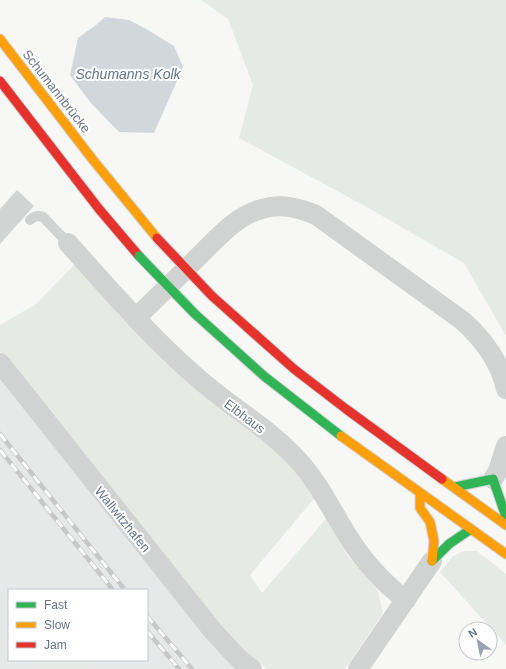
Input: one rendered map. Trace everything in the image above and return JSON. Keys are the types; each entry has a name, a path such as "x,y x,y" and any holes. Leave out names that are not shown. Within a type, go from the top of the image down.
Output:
{"highway":[{"name":"Schumannbrücke","path":"0,39 93,160 157,238 212,296 295,370 506,525"},
{"path":"0,81 72,175 139,256 195,314 288,396 506,554"},
{"path":"454,487 493,479 506,517"},
{"path":"420,493 420,508 430,522 434,541 432,561"},
{"path":"432,561 449,544 471,530"}],"street":[{"path":"136,318 206,250 242,218 263,208 274,206 296,208 316,215 463,321 478,334 493,356 502,374 506,389"},
{"name":"Elbhaus","path":"68,243 136,318 177,360 234,408 280,442 297,459 318,486 362,557 391,589 406,600"},
{"name":"Wallwitzhafen","path":"0,363 213,632 238,658 252,669"},
{"path":"493,479 498,471 506,446"},
{"path":"358,669 432,561"}],"lane":[{"path":"30,220 34,217 43,217 68,243"}],"shaded area":[{"path":"201,0 506,0 506,336 464,263 363,205 239,138 253,85 228,19"},
{"path":"76,263 120,316 168,365 229,415 294,464 317,495 250,575 262,593 326,519 347,555 378,591 383,613 345,669 267,669 246,653 221,630 64,435 0,351 0,325 36,304"},
{"path":"0,378 236,669 0,669"},
{"path":"464,551 477,551 506,574 506,645 498,636 498,621 484,621 440,572 453,556"},
{"path":"46,661 86,661 92,669 39,669"}],"water":[{"name":"Schumanns Kolk","path":"105,17 129,20 174,46 183,67 154,133 119,132 90,102 70,75 78,38"}],"building":[{"path":"17,190 34,206 0,244 0,209"}],"railway":[{"path":"0,434 124,589"},
{"path":"0,450 112,589"},
{"path":"148,617 192,669"},
{"path":"148,632 179,669"}],"traffic: fast":[{"path":"139,256 195,314"},
{"path":"195,314 264,376 341,436"},
{"path":"455,487 493,479 506,517"},
{"path":"432,561 449,544 471,529"}],"traffic: slow":[{"path":"0,39 93,160 157,238"},
{"path":"341,436 506,554"},
{"path":"442,479 506,525"},
{"path":"420,493 420,508 430,522 434,541 432,561"}],"traffic: jam":[{"path":"0,81 99,209 139,256"},
{"path":"157,238 212,296"},
{"path":"212,296 294,369 442,479"}]}
